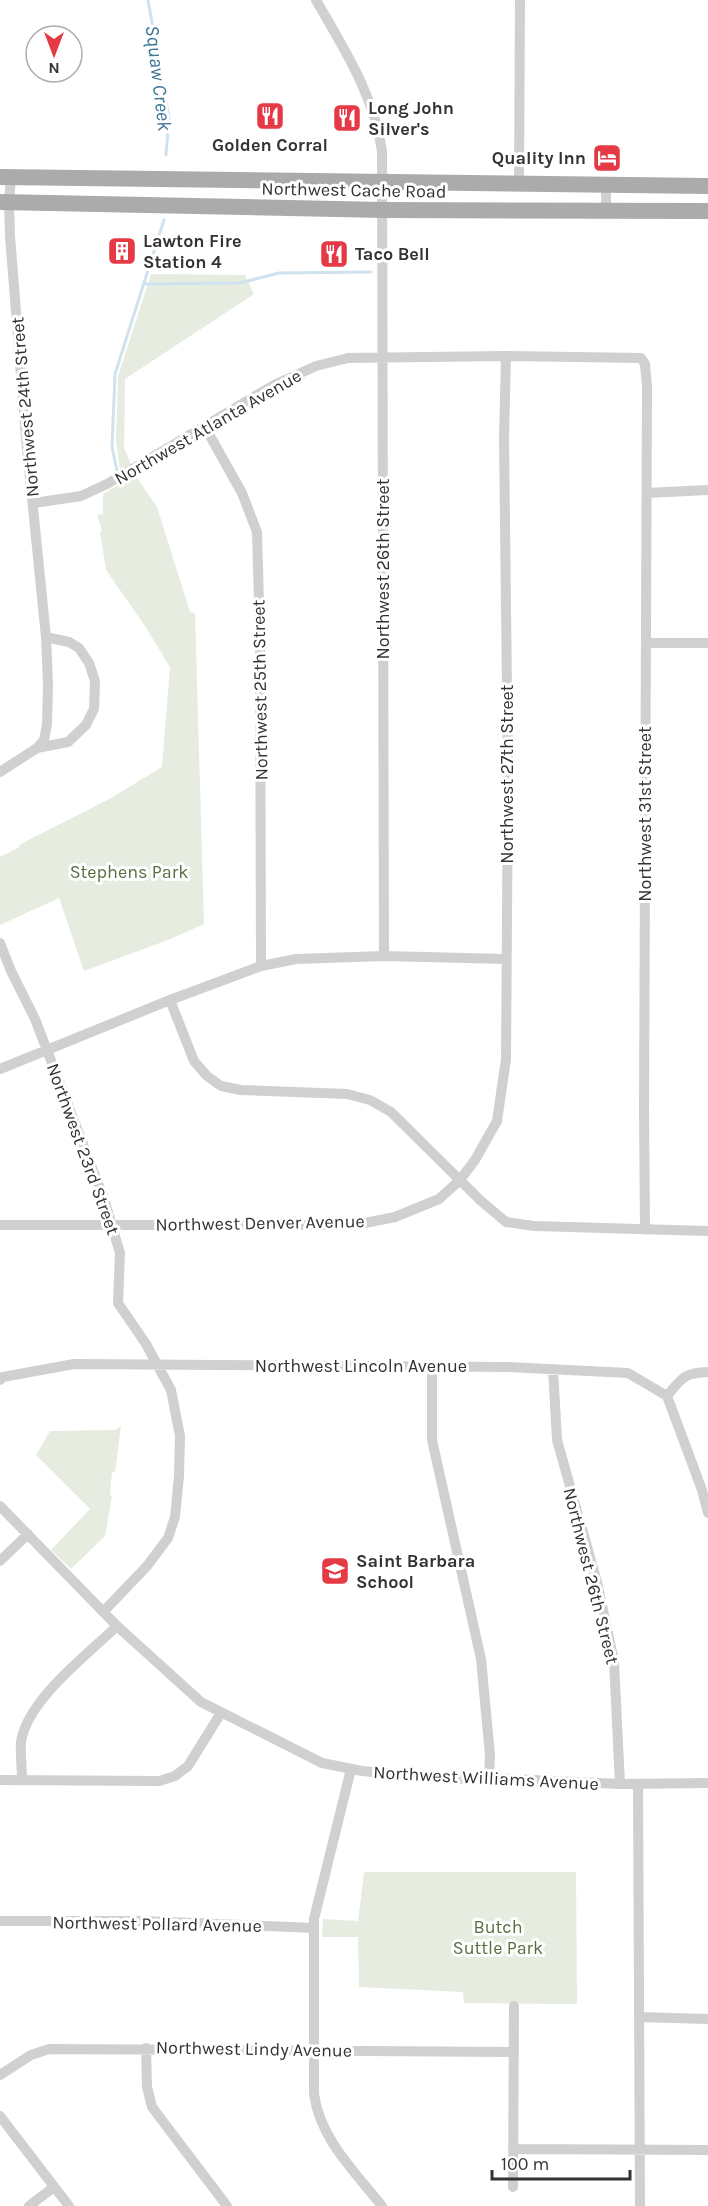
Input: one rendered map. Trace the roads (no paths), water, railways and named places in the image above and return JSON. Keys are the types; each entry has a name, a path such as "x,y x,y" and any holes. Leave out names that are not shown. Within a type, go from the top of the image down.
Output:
{"main road":[{"name":"Northwest Cache Road","path":"5,177 708,186"},
{"name":"Northwest Cache Road","path":"4,203 383,210 708,211"}],"street":[{"name":"Northwest 26th Street","path":"316,0 356,70 372,107 382,151 384,956"},
{"path":"519,185 520,0"},
{"name":"Northwest 24th Street","path":"5,177 4,203 46,637 48,686 46,724 44,740 37,748"},
{"path":"606,186 606,211"},
{"name":"Northwest Atlanta Avenue","path":"33,503 81,496 116,479 274,385 316,366 348,358 506,356 637,358"},
{"name":"Northwest 27th Street","path":"459,1180 475,1160 497,1121 506,1059 508,774 504,439 506,356"},
{"name":"Northwest 31st Street","path":"637,358 641,358 645,364 647,387 645,1230"},
{"name":"Northwest 25th Street","path":"205,427 242,493 257,532 261,966"},
{"path":"647,493 708,490"},
{"path":"0,772 37,748 68,742 86,725 94,710 95,681 89,663 79,648 69,642 46,637"},
{"path":"646,643 708,643"},
{"name":"Northwest 23rd Street","path":"0,943 11,972 35,1019 104,1199 120,1253 118,1303 171,1390 180,1436 175,1517 168,1538 147,1566 104,1611"},
{"path":"0,1069 261,966 296,959 384,956 506,959"},
{"path":"170,1000 194,1061 207,1076 221,1086 240,1090 347,1094 370,1100 391,1112 459,1180 506,1222 534,1226 599,1229 708,1231"},
{"name":"Northwest Denver Avenue","path":"0,1225 335,1225 365,1223 395,1217 439,1199 459,1180"},
{"name":"Northwest Lincoln Avenue","path":"0,1380 3,1377 74,1364 432,1366 628,1372 666,1396"},
{"path":"432,1366 432,1440 481,1659 490,1755 489,1778"},
{"name":"Northwest 26th Street","path":"554,1369 557,1440 597,1582 614,1661 621,1784"},
{"path":"708,1372 690,1373 684,1376 666,1396 702,1490 708,1513"},
{"name":"Northwest Williams Avenue","path":"0,1506 117,1626 201,1702 322,1763 351,1769 447,1779 489,1778 621,1784 708,1783"},
{"path":"0,1561 28,1533"},
{"path":"22,1780 21,1743 26,1726 40,1701 117,1626"},
{"path":"0,1780 159,1781 175,1776 188,1766 221,1713"},
{"path":"351,1769 316,1909 314,2094 320,2121 332,2142 382,2206"},
{"path":"638,1784 640,2206"},
{"name":"Northwest Pollard Avenue","path":"0,1922 143,1922 314,1929"},
{"path":"513,2187 514,2006"},
{"path":"639,2017 708,2019"},
{"path":"146,2048 147,2087 152,2107 227,2206"},
{"name":"Northwest Lindy Avenue","path":"0,2075 26,2058 49,2049 514,2052"},
{"path":"0,2116 69,2206"},
{"path":"514,2149 708,2150"},
{"path":"29,2206 54,2187"}],"waterway":[{"name":"Squaw Creek","path":"148,0 169,118 166,155"},
{"name":"Squaw Creek","path":"117,471 112,447 115,374 164,220"},
{"path":"144,284 240,283 279,273 371,272"}],"place":[{"name":"Golden Corral","path":"270,116"},
{"name":"Long John Silver's","path":"347,118"},
{"name":"Quality Inn","path":"607,158"},
{"name":"Lawton Fire Station 4","path":"122,251"},
{"name":"Taco Bell","path":"334,254"},
{"name":"Saint Barbara School","path":"335,1571"}],"park label":[{"name":"Stephens Park","path":"129,872"},
{"name":"Butch Suttle Park","path":"498,1937"}]}
